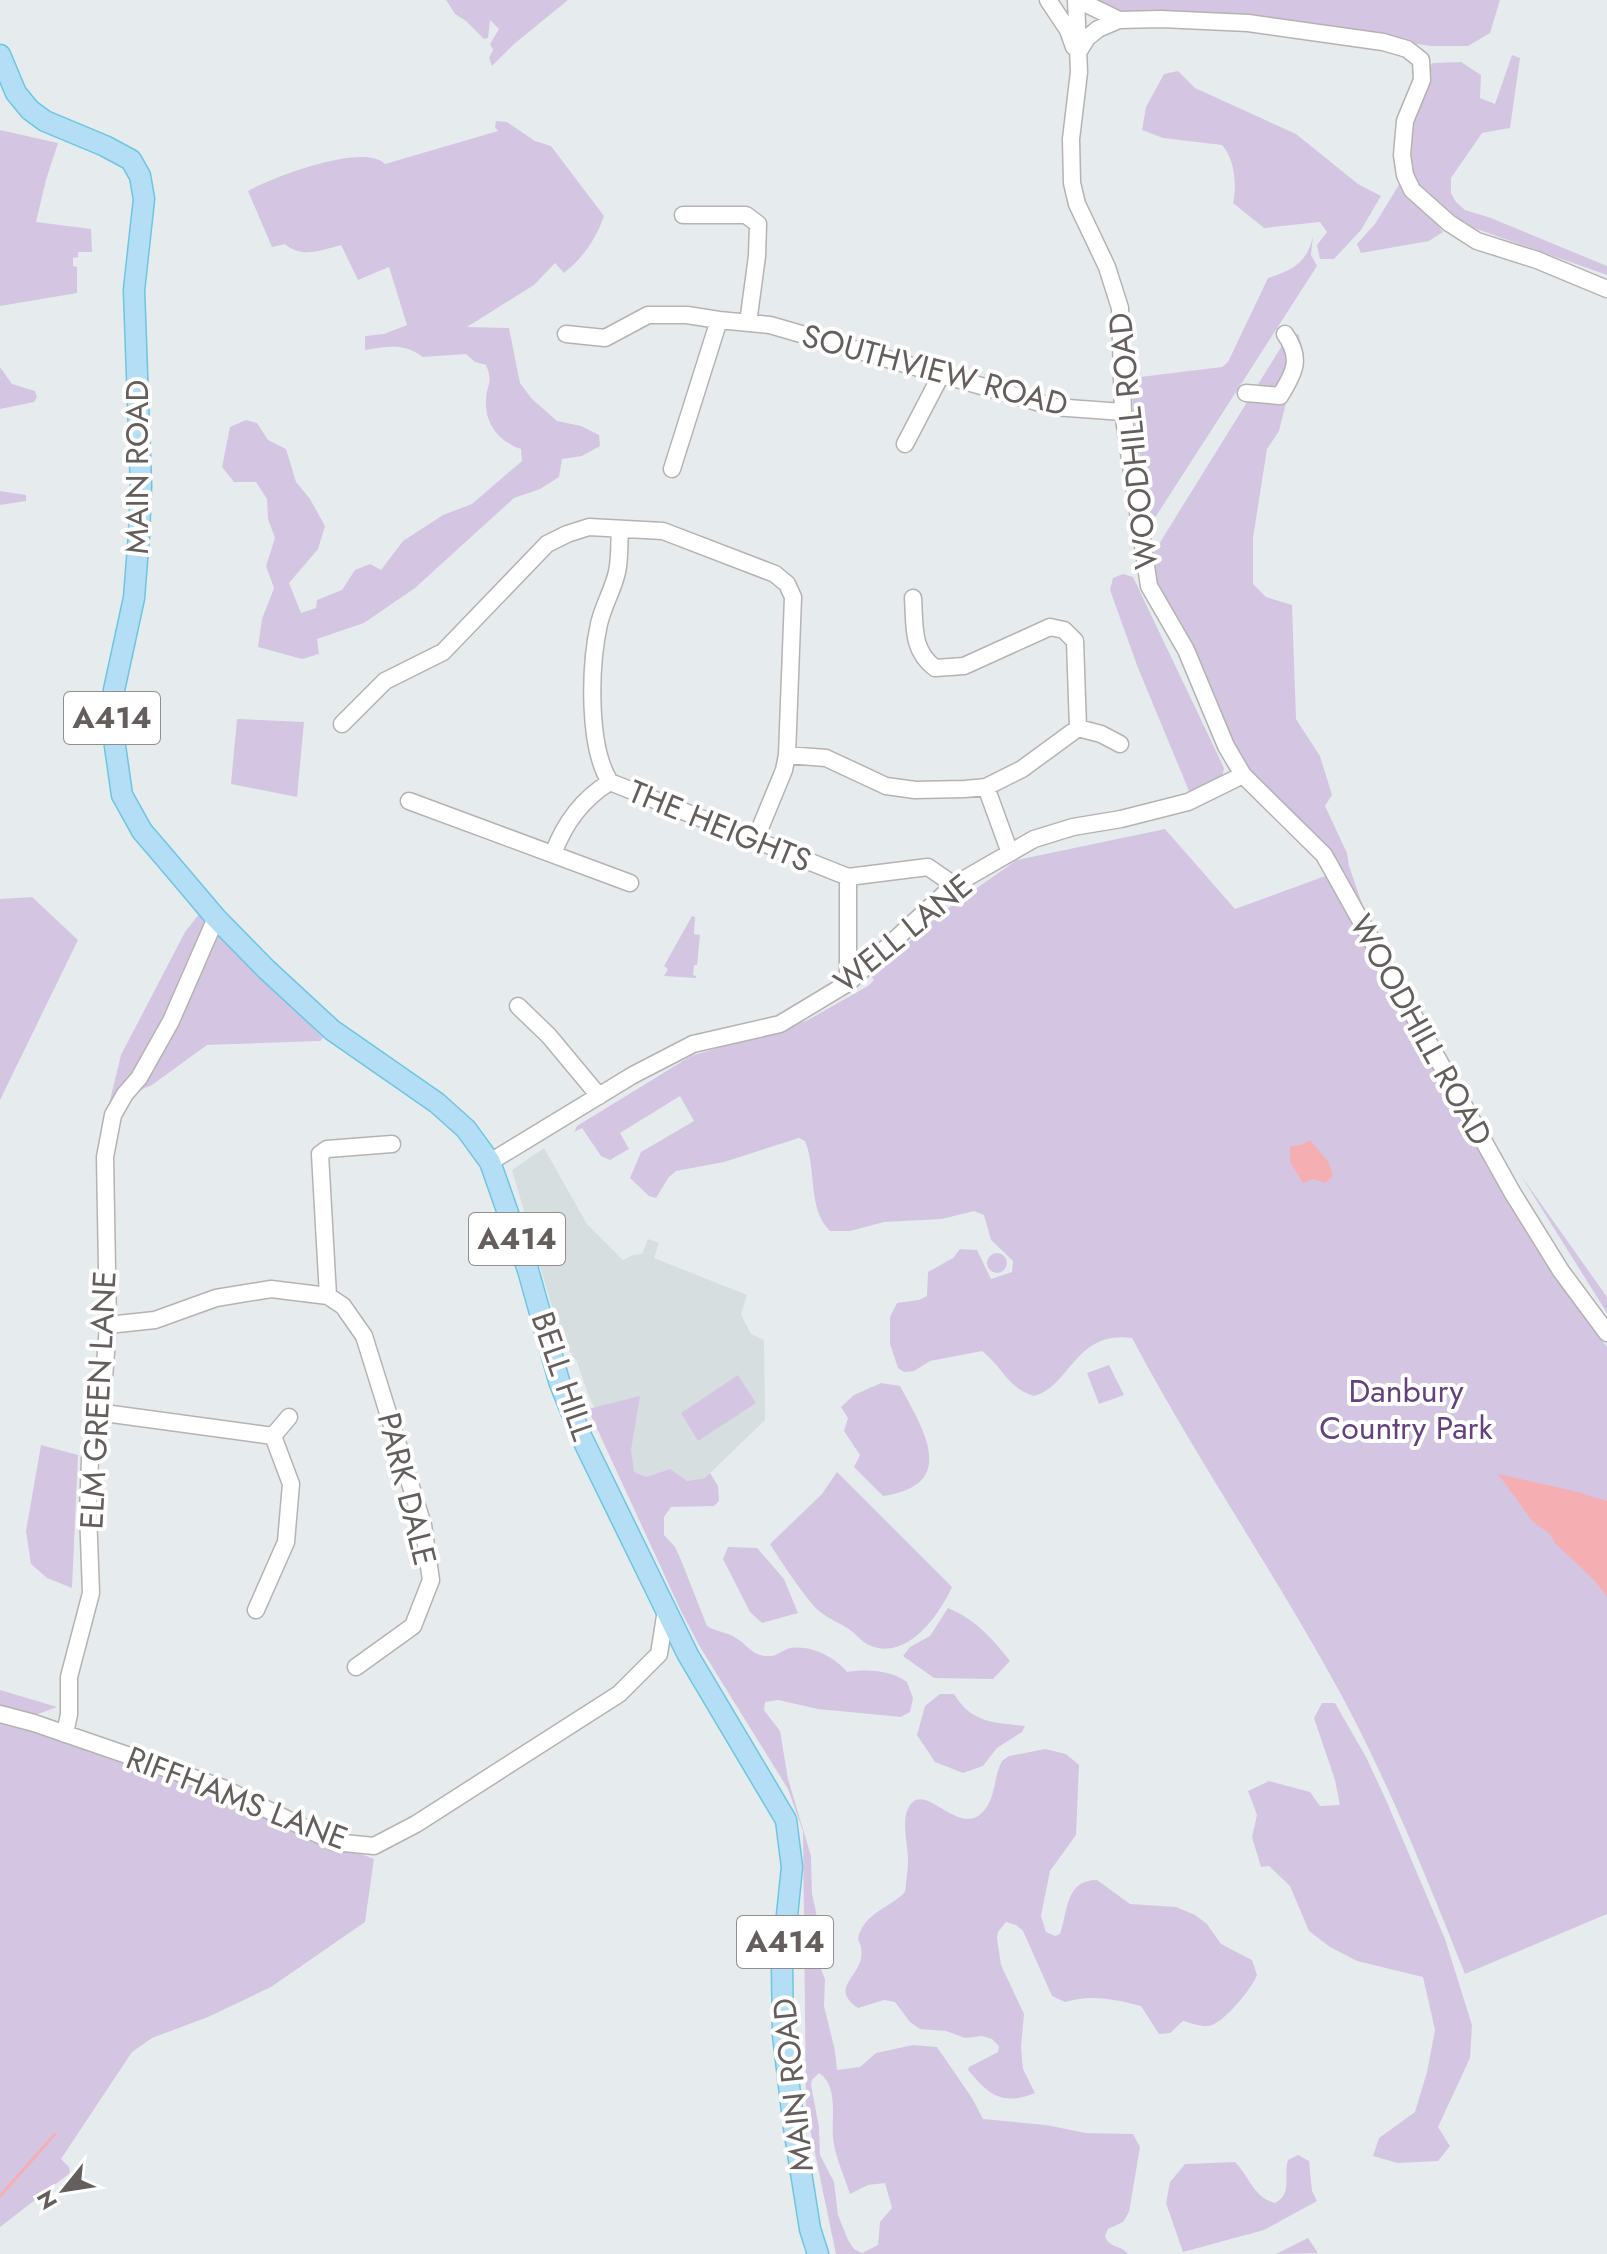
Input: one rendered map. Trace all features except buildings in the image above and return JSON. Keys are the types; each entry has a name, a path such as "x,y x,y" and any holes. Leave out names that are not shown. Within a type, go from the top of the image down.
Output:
{"main road":[{"name":"MAIN ROAD","path":"0,55 16,93 30,110 45,121 131,160 140,176 144,199 134,290 140,508 130,622 114,690 113,738 122,795 142,831 216,918"},
{"name":"BELL HILL","path":"216,918 332,1030 457,1120 490,1162 528,1270 559,1381 581,1436 688,1655"},
{"name":"MAIN ROAD","path":"688,1655 776,1800 788,1830 792,1867 782,1963 783,2035 796,2143 810,2229 818,2254"}],"street":[{"path":"1048,0 1068,30 1079,55"},
{"path":"1077,0 1119,20"},
{"name":"WOODHILL ROAD","path":"1077,0 1079,55 1071,139 1072,183 1077,204 1107,267 1120,308 1123,412 1149,586 1186,650 1226,746 1243,775 1324,855 1512,1192 1561,1271 1607,1333"},
{"path":"1079,55 1087,38 1098,29 1119,20 1161,19 1248,23 1383,42 1407,49 1421,60 1422,80 1405,121 1402,155 1405,175 1412,190 1449,223 1477,241 1537,260 1607,289"},
{"path":"683,215 746,215 758,224 748,323"},
{"name":"SOUTHVIEW ROAD","path":"566,334 605,338 648,315 687,315 770,325 1054,407 1123,412"},
{"path":"672,469 719,320"},
{"path":"1246,393 1280,396 1296,362 1295,349 1285,334"},
{"path":"905,444 941,375"},
{"path":"342,724 385,681 443,652 547,544 589,527 663,531 775,574 787,584 793,597 787,755 784,770 756,838"},
{"name":"THE HEIGHTS","path":"620,529 617,572 599,621 593,657 595,735 601,769 610,782 848,877 928,867 954,885"},
{"path":"913,598 917,646 922,659 935,668 964,666 1050,627 1064,630 1075,641 1078,728"},
{"path":"787,755 826,758 886,786 915,790 986,787 1022,769 1078,728"},
{"path":"1078,728 1101,734 1120,744"},
{"name":"WELL LANE","path":"490,1162 633,1075 693,1044 780,1024 848,983 954,885 1034,839 1188,802 1243,775"},
{"path":"553,854 567,822 592,794 610,782"},
{"path":"986,787 1010,853"},
{"path":"409,801 630,883"},
{"name":"THE HEIGHTS","path":"848,877 848,983"},
{"name":"ELM GREEN LANE","path":"65,1734 69,1714 69,1677 91,1593 90,1459 103,1392 108,1325 105,1157 113,1115 144,1070 171,1021 216,918"},
{"path":"518,1006 558,1046 599,1096"},
{"path":"108,1325 155,1320 216,1298 271,1289 328,1296 320,1154 327,1149 392,1144"},
{"name":"PARK DALE","path":"328,1296 343,1306 364,1336 423,1525 431,1580 413,1626 356,1667"},
{"path":"97,1412 273,1436"},
{"path":"273,1436 289,1417"},
{"path":"256,1610 286,1542 291,1484 273,1436"},
{"path":"666,1610 659,1654 688,1655"},
{"name":"RIFFHAMS LANE","path":"0,1714 223,1788 334,1842 374,1846 416,1824 619,1694 659,1654"},
{"path":"34,1723 69,1714"}],"shaded area":[{"path":"1310,1140 1329,1163 1333,1176 1325,1183 1313,1179 1303,1183 1290,1162 1290,1146 1302,1145"},
{"path":"544,1148 587,1224 623,1260 642,1254 648,1239 659,1243 654,1258 747,1295 741,1314 751,1334 764,1340 765,1420 705,1478 686,1481 642,1499 589,1397 577,1362 561,1338 512,1170"},
{"path":"1498,1474 1607,1501 1607,1597 1549,1533 1533,1522"}],"green space":[{"path":"446,0 568,0 492,66 489,58 493,50 490,44 499,29 490,20 488,38 484,39 455,14"},
{"path":"1094,0 1500,0 1490,33 1468,46 1431,46 1194,12 1123,12"},
{"path":"1512,55 1520,58 1510,128 1482,133 1451,178 1451,193 1465,210 1607,266 1607,275 1474,228 1424,196 1410,173 1409,141 1420,75 1433,63 1461,62 1481,75 1480,98 1495,104"},
{"path":"1178,71 1195,88 1296,134 1358,184 1381,196 1361,230 1334,259 1320,259 1317,245 1327,232 1320,222 1264,228 1233,203 1234,173 1222,145 1163,138 1142,130 1146,107 1164,74"},
{"path":"496,121 507,122 535,141 551,146 604,216 588,248 564,273 555,263 534,285 467,327 509,328 520,383 531,398 557,421 581,426 599,435 600,446 582,456 562,459 559,477 540,489 514,498 415,588 364,623 317,639 319,654 302,659 258,647 262,619 274,588 266,566 275,538 268,519 267,499 256,482 234,482 222,467 230,427 246,420 257,423 268,440 286,449 296,482 325,526 318,549 289,583 301,613 316,608 317,600 342,590 355,570 370,564 381,570 403,541 443,515 472,504 522,461 521,449 500,437 488,418 486,395 490,380 486,365 475,362 466,354 423,357 403,348 365,350 365,336 384,334 407,325 389,267 358,280 341,245 305,252 285,244 272,247 248,191 277,178 339,159 374,158 385,164 498,131"},
{"path":"0,130 58,143 36,222 91,229 92,252 78,252 78,257 73,258 73,266 77,267 77,293 0,306"},
{"path":"1400,183 1406,184 1443,232 1429,241 1361,253 1357,244 1375,224"},
{"path":"1313,236 1311,255 1317,266 1151,524 1133,412 1132,378 1222,367 1228,362 1268,278 1298,264 1307,253"},
{"path":"1291,331 1299,335 1301,343 1279,431 1267,449 1253,538 1253,584 1266,597 1292,605 1296,719 1320,756 1332,795 1325,806 1347,853 1379,953 1323,841 1303,828 1253,777 1233,747 1153,574 1151,557"},
{"path":"0,367 12,384 35,391 37,397 34,402 0,409"},
{"path":"0,491 26,495 26,501 0,505"},
{"path":"1123,574 1133,577 1224,768 1222,779 1191,793 1187,792 1110,590 1113,578"},
{"path":"237,719 304,722 297,797 231,784"},
{"name":"Danbury Country Park","path":"1165,829 1235,909 1328,875 1563,1285 1607,1347 1607,1914 1465,1974 1401,1819 1347,1706 1132,1338 1098,1342 1085,1350 1046,1391 1034,1396 1011,1383 982,1351 930,1361 914,1371 904,1372 898,1368 890,1344 890,1317 897,1303 927,1296 928,1272 953,1258 960,1249 977,1250 991,1279 1012,1272 1013,1261 991,1240 984,1215 974,1211 942,1219 884,1222 850,1231 830,1231 815,1200 809,1152 805,1141 799,1138 724,1162 676,1171 656,1198 649,1196 630,1178 641,1152 694,1121 680,1096 620,1133 629,1149 610,1160 601,1156 582,1128 574,1132 577,1126 691,1056 806,1021 868,986 874,980 871,976 941,913 1017,860"},
{"path":"32,897 78,940 0,1100 0,899"},
{"path":"199,914 323,1038 320,1041 207,1045 152,1085 109,1104 121,1055 185,932"},
{"path":"692,916 695,917 694,934 700,935 693,975 696,978 664,976 668,969 664,966"},
{"path":"1520,1174 1607,1297 1607,1313"},
{"path":"993,1253 1001,1253 1007,1263 1001,1273 993,1273 987,1267 987,1259"},
{"path":"1109,1365 1124,1395 1099,1404 1087,1373"},
{"path":"738,1375 756,1403 698,1441 681,1413"},
{"path":"881,1383 900,1386 918,1420 929,1453 928,1468 921,1480 907,1490 883,1496 854,1467 860,1455 844,1431 848,1418 841,1407 854,1395"},
{"path":"640,1396 631,1450 634,1472 646,1477 670,1469 687,1481 705,1478 710,1473 718,1486 719,1501 714,1506 671,1507 664,1517 664,1535 675,1547 707,1626 733,1636 763,1656 791,1648 806,1648 829,1657 847,1672 878,1671 907,1682 913,1698 910,1712 901,1717 818,1709 778,1700 765,1702 764,1710 780,1731 788,1779 811,1856 812,1894 819,1926 816,1957 825,1979 824,2006 837,2070 860,2067 876,2053 913,2045 937,2047 983,2119 1046,2125 1086,2133 1133,2134 1140,2147 1129,2212 1123,2222 1108,2229 1105,2236 1109,2243 1128,2254 836,2254 806,2110 803,1831 788,1789 681,1611 588,1409","holes":["819,2073 832,2094 834,2145 850,2194 868,2185 885,2183 892,2208 880,2222 878,2245 862,2253 854,2249 848,2240 838,2215 834,2182 820,2155 819,2127 811,2085"]},
{"path":"41,1445 78,1455 72,1588 47,1578 31,1564 26,1531"},
{"path":"837,1472 952,1587 930,1623 908,1642 896,1647 883,1649 869,1645 822,1613 800,1588 770,1544 822,1494"},
{"path":"728,1547 757,1548 784,1579 798,1613 762,1623 750,1612 723,1559"},
{"path":"948,1608 982,1630 1010,1661 993,1679 934,1678 903,1656 910,1647 930,1636"},
{"path":"0,1690 57,1707 30,1717 57,1731 374,1859 365,1922 271,1987 208,2017 152,2038 132,2052 61,2159 69,2167 70,2173 0,2227"},
{"path":"940,1694 954,1694 969,1711 985,1720 1025,1726 1022,1732 997,1748 983,1766 963,1773 935,1762 917,1735 925,1706"},
{"path":"1322,1703 1335,1703 1366,1757 1445,1939 1472,2025 1470,2058 1438,2127 1450,2146 1438,2161 1398,2163 1373,2156 1379,2138 1415,2112 1427,2072 1435,2030 1423,1977 1357,1961 1330,1947 1309,1931 1290,1886 1269,1866 1261,1867 1252,1837 1257,1815 1248,1791 1269,1781 1310,1792 1320,1806 1340,1805 1314,1718"},
{"path":"1045,1749 1066,1754 1079,1765 1076,1835 1050,1871 1041,1916 1046,1932 1055,1936 1060,1934 1073,1891 1087,1881 1097,1880 1130,1904 1176,1907 1195,1915 1207,1924 1221,1944 1252,1960 1257,1975 1236,2005 1214,2024 1202,2026 1183,2021 1170,2033 1159,2034 1141,2006 1103,1998 1065,2002 1052,1996 1023,1931 1006,1922 997,1938 1001,1965 1024,2014 1023,2069 1035,2093 1005,2098 990,2092 968,2070 998,2052 999,2046 992,2039 982,2036 965,2038 946,2031 920,2029 910,2022 895,2002 884,2000 858,2008 846,1992 860,1961 858,1939 865,1923 905,1892 908,1860 906,1817 914,1801 922,1799 965,1819 976,1817 989,1803 1002,1761 1009,1756"},
{"path":"1298,2155 1309,2161 1312,2191 1317,2201 1264,2230 1183,2252 1166,2203 1170,2182 1185,2164 1235,2162 1257,2191 1275,2203 1286,2189 1288,2160"},
{"path":"1308,2238 1318,2253 1276,2254"}],"waterway":[{"path":"0,2196 55,2134"}]}
